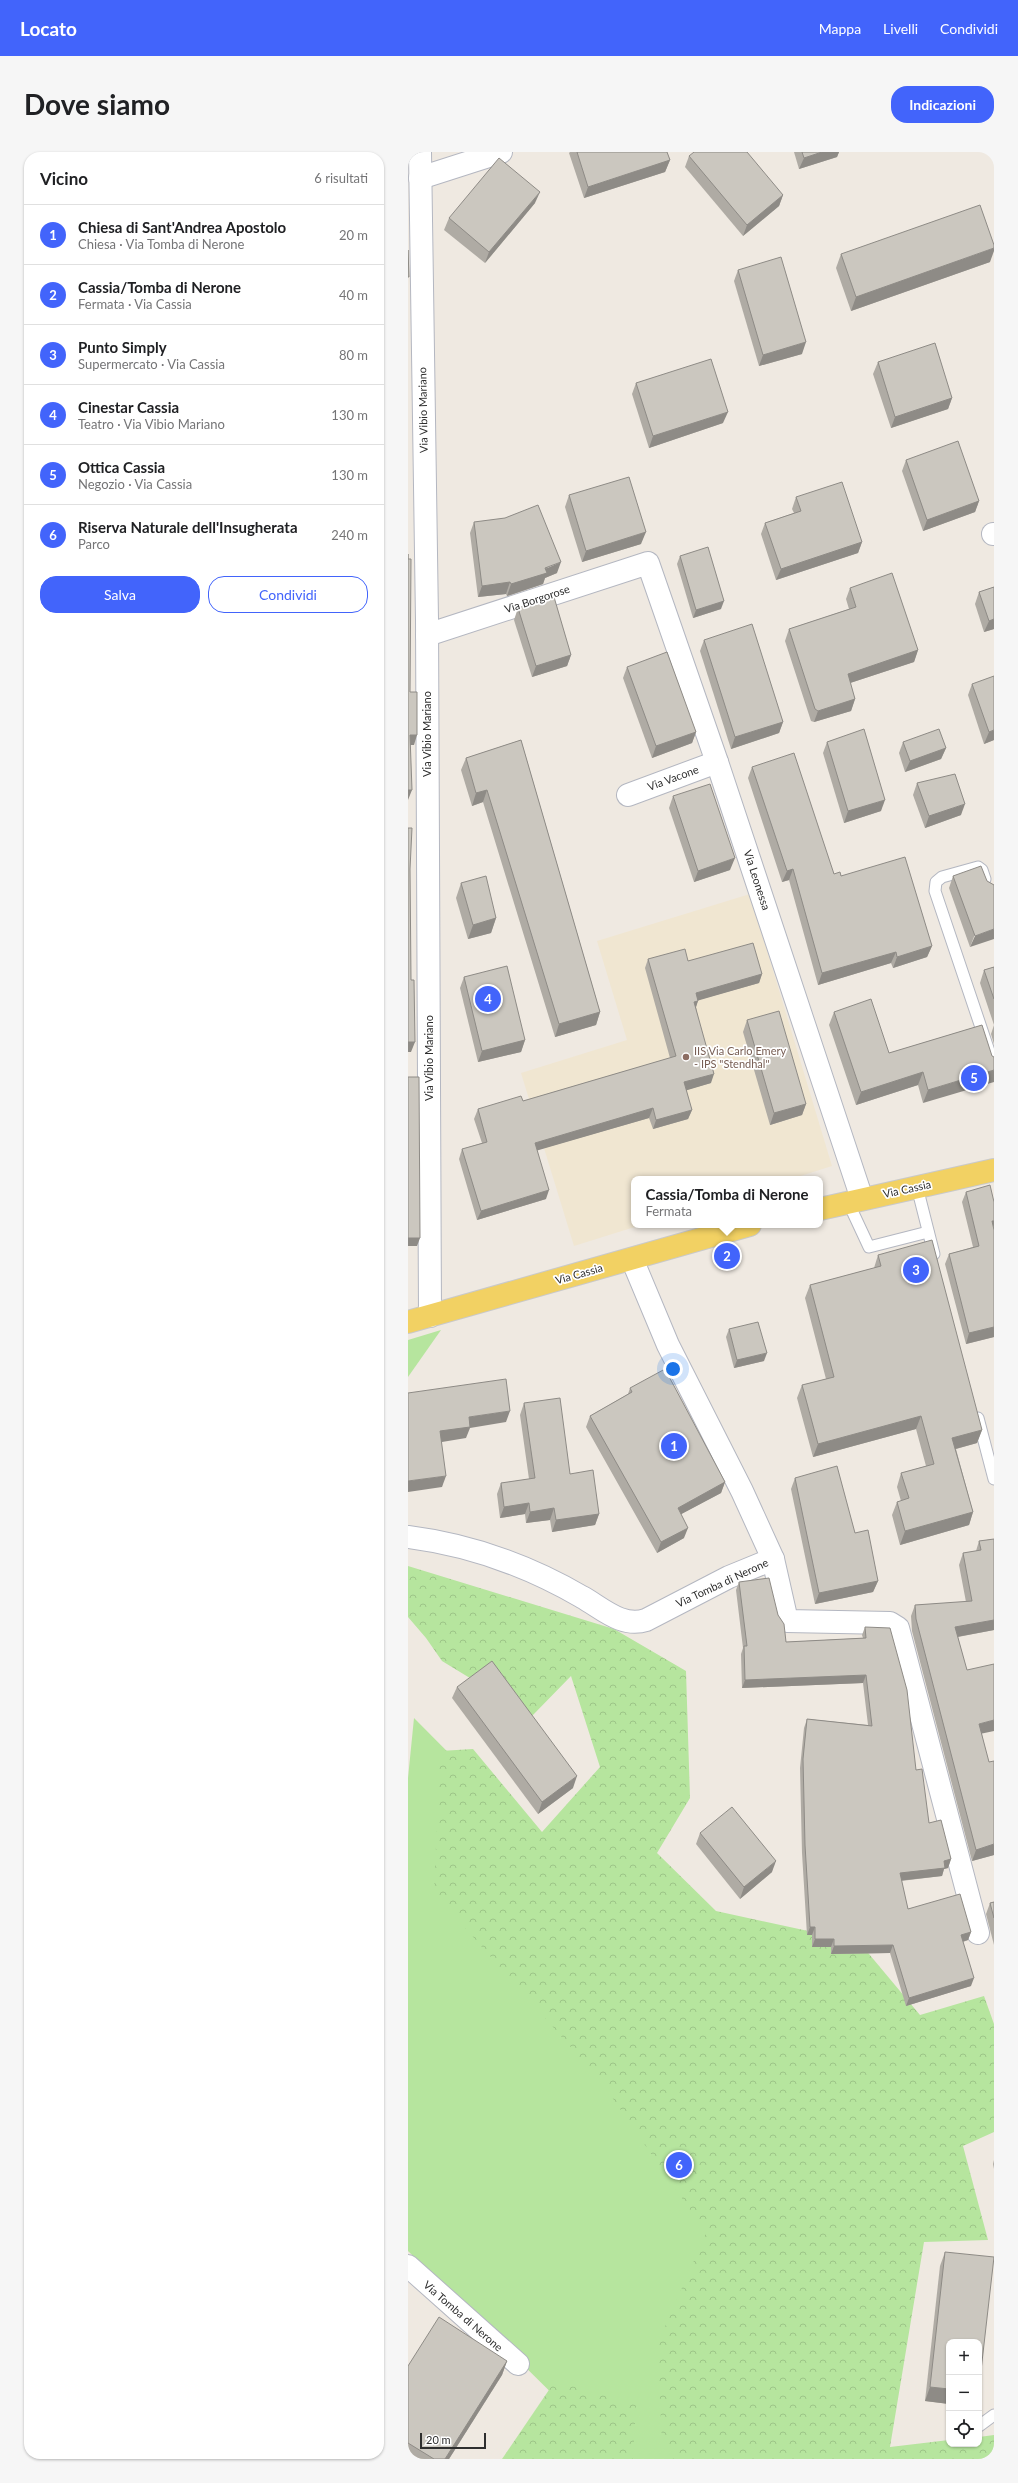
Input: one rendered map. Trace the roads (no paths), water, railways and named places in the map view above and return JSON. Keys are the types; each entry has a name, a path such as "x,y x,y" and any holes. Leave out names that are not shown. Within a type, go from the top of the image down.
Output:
{"main road":[{"name":"Via Cassia","path":"823,1208 994,1170"},
{"name":"Via Cassia","path":"408,1322 740,1228"}],"street":[{"name":"Via Vibio Mariano","path":"420,152 416,378 430,1316"},
{"path":"420,178 501,152"},
{"name":"Via Borgorose","path":"420,626 648,563"},
{"name":"Via Leonessa","path":"648,563 717,762 855,1200"},
{"name":"Via Vacone","path":"628,795 717,762"},
{"name":"Via Tomba di Nerone","path":"408,1536 464,1546 504,1558 555,1581 616,1618 634,1621 646,1620 729,1577 773,1559 742,1491 668,1345 632,1259"},
{"path":"773,1559 787,1621 890,1623 898,1628 978,1933"},
{"name":"Via Tomba di Nerone","path":"408,2266 518,2364"}],"lane":[{"path":"989,890 982,870 978,867 942,877 936,882 935,891 994,1066"},
{"path":"917,1187 936,1263"},
{"path":"855,1200 869,1247 928,1232"},
{"path":"975,1410 994,1479"},
{"path":"982,2424 994,2415"}],"place":[{"name":"Cinestar Cassia","path":"488,999"},
{"name":"IIS Via Carlo Emery - IPS \"Stendhal\"","path":"686,1057"},
{"name":"Ottica Cassia","path":"974,1078"},
{"name":"Cassia/Tomba di Nerone","path":"727,1256"},
{"name":"Punto Simply","path":"916,1270"},
{"name":"Chiesa di Sant'Andrea Apostolo","path":"674,1446"},
{"name":"Riserva Naturale dell'Insugherata","path":"679,2165"}]}
